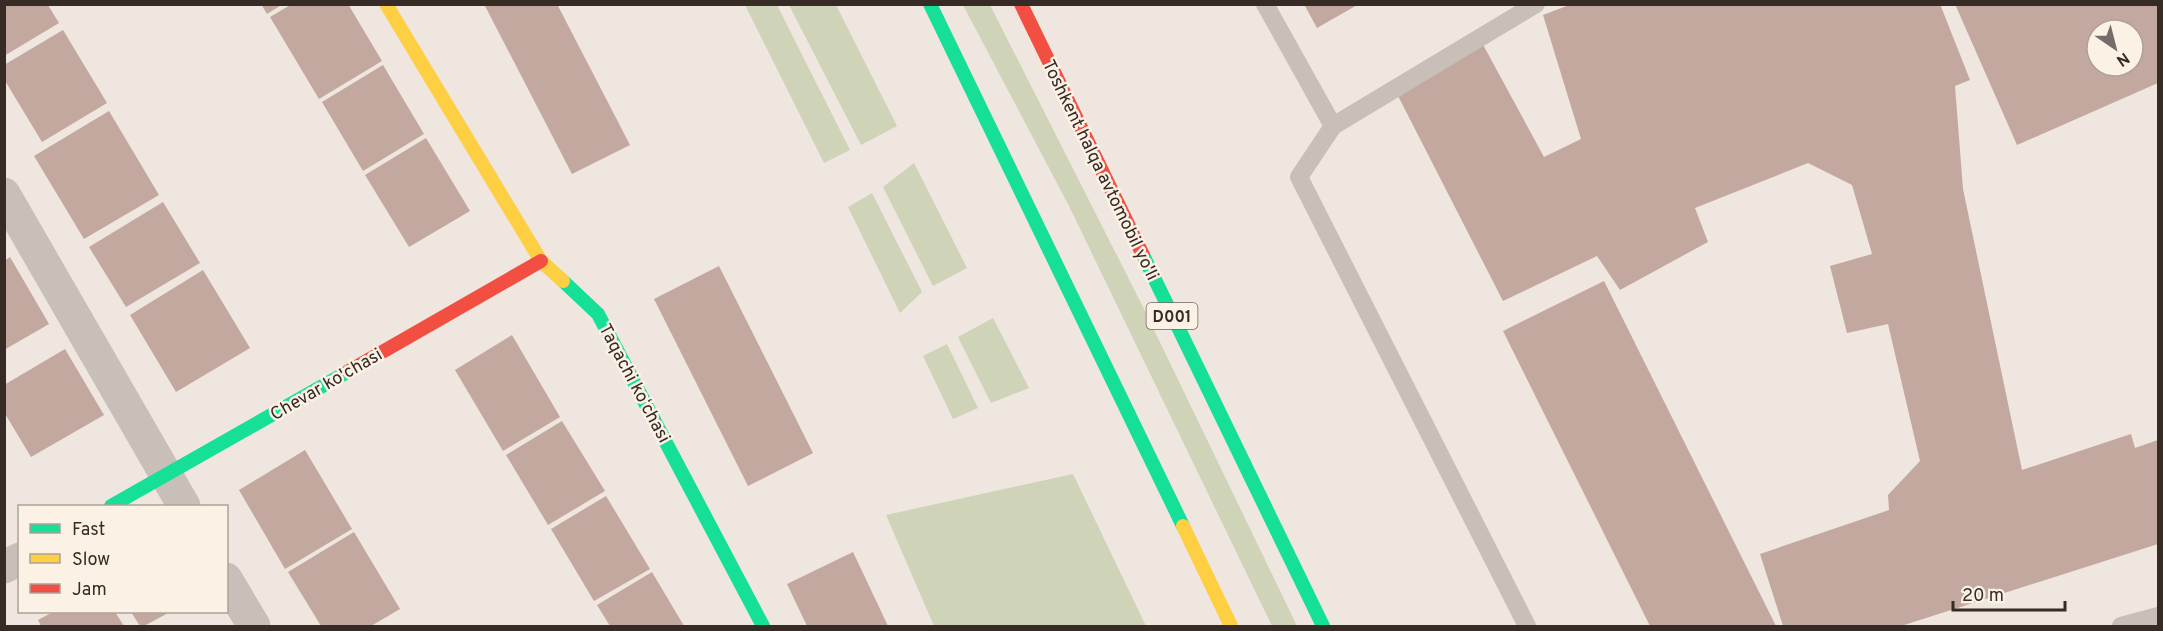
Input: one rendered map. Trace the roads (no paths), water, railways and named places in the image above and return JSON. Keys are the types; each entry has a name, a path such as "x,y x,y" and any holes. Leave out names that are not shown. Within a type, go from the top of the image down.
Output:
{"main road":[{"name":"Taqachi koʻchasi","path":"386,4 541,261 598,314 764,627"},
{"path":"926,4 943,28"},
{"path":"930,4 1231,627"},
{"name":"Toshkent halqa avtomobil yo'li","path":"1021,4 1323,627"},
{"name":"Chevar ko'chasi","path":"114,505 541,261"}],"street":[{"path":"4,194 183,505"},
{"path":"4,567 18,560"},
{"path":"228,582 254,627"}],"lane":[{"path":"1265,4 1333,126"},
{"path":"1527,627 1299,177 1333,126 1536,4"},
{"path":"2121,627 2158,616"}]}
